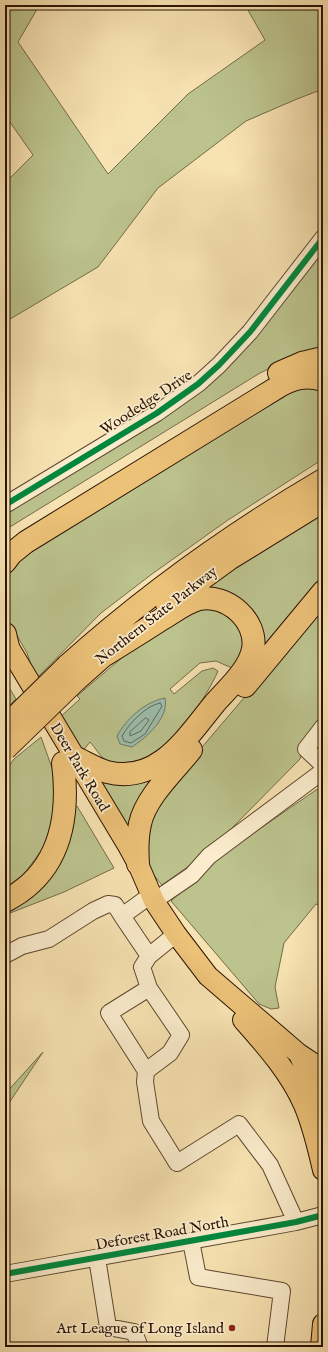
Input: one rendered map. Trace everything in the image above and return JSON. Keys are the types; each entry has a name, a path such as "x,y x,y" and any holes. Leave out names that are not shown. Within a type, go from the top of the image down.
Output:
{"highway":[{"path":"5,541 274,376 293,366 323,358"},
{"path":"5,562 11,554 26,542 278,386 302,377 323,380"},
{"path":"227,540 288,490 323,468"},
{"name":"Northern State Parkway","path":"5,749 71,673 124,617 227,540 323,480"},
{"name":"Northern State Parkway","path":"5,727 71,673 100,658 152,615 229,559 323,501"},
{"path":"138,864 137,841 140,823 146,807 323,592"},
{"path":"5,901 30,883 40,872 54,849 63,824 69,760 117,774 138,773 156,766 173,753 239,675 249,659 254,642 250,627 241,614 224,602 205,598 182,606 100,658"}],"main road":[{"name":"Deer Park Road","path":"6,647 69,760 127,871 152,898 176,934 208,976 299,1054 323,1070"},
{"name":"Deer Park Road","path":"69,760 138,864 152,898"},
{"path":"208,976 268,1049 294,1086 312,1127 323,1170"},
{"path":"299,1054 323,1107"},
{"path":"321,1347 323,1324"}],"street":[{"name":"Woodedge Drive","path":"5,505 163,410 198,384 219,365 250,332 323,238"},
{"path":"323,727 306,749 323,765"},
{"path":"122,916 192,875 209,856 323,771"},
{"path":"5,955 22,946 49,939 93,910 108,904 115,905 149,956"},
{"path":"146,1071 170,1053 181,1035 149,988 142,967 149,956 176,934"},
{"path":"149,988 109,1013 146,1071 145,1082 151,1122 176,1163 239,1124 270,1166 296,1222"},
{"name":"Deforest Road North","path":"5,1274 296,1222 323,1215"},
{"path":"191,1241 198,1277 282,1291 275,1347"},
{"path":"97,1258 108,1327 134,1332 140,1347"}],"green space":[{"path":"5,5 33,5 36,11 18,42 108,174 188,94 265,40 245,5 323,5 323,89 246,121 158,188 98,267 5,322 5,183 33,155 5,115"},
{"path":"323,246 323,351 293,357 260,373 5,530 5,511 160,417"},
{"path":"288,385 323,388 323,459 228,520 152,574 101,613 36,679 27,653 5,615 5,572 15,556"},
{"path":"323,511 323,574 261,652 210,590 209,583"},
{"path":"323,601 323,721 305,741 300,759 231,829 189,866 162,885 151,872 143,853 147,817 162,794 243,699"},
{"path":"202,606 222,608 240,624 244,645 239,659 232,668 216,661 200,663 170,689 174,694 202,671 213,668 218,671 205,696 186,723 164,748 142,764 129,766 109,762 102,757 90,742 82,752 58,719 80,699 77,696 145,638"},
{"path":"5,681 16,699 5,710"},
{"path":"41,737 57,782 56,812 44,847 24,874 5,888 5,772 14,759"},
{"path":"159,778 129,824 125,825 96,779"},
{"path":"323,788 323,906 316,904 284,943 275,987 279,1008 271,1009 259,1004 171,901 216,859 316,790"},
{"path":"77,806 114,868 64,892 5,915 5,906 74,808"},
{"path":"43,1052 5,1109 5,1094"}],"water":[{"path":"165,698 164,713 156,726 132,747 120,744 117,736 131,717 150,703"}],"cycle path":[{"path":"5,505 157,413 198,384 219,365 250,332 323,238"},
{"path":"5,1274 296,1222 323,1215"}],"place":[{"name":"Art League of Long Island","path":"232,1328"}]}
